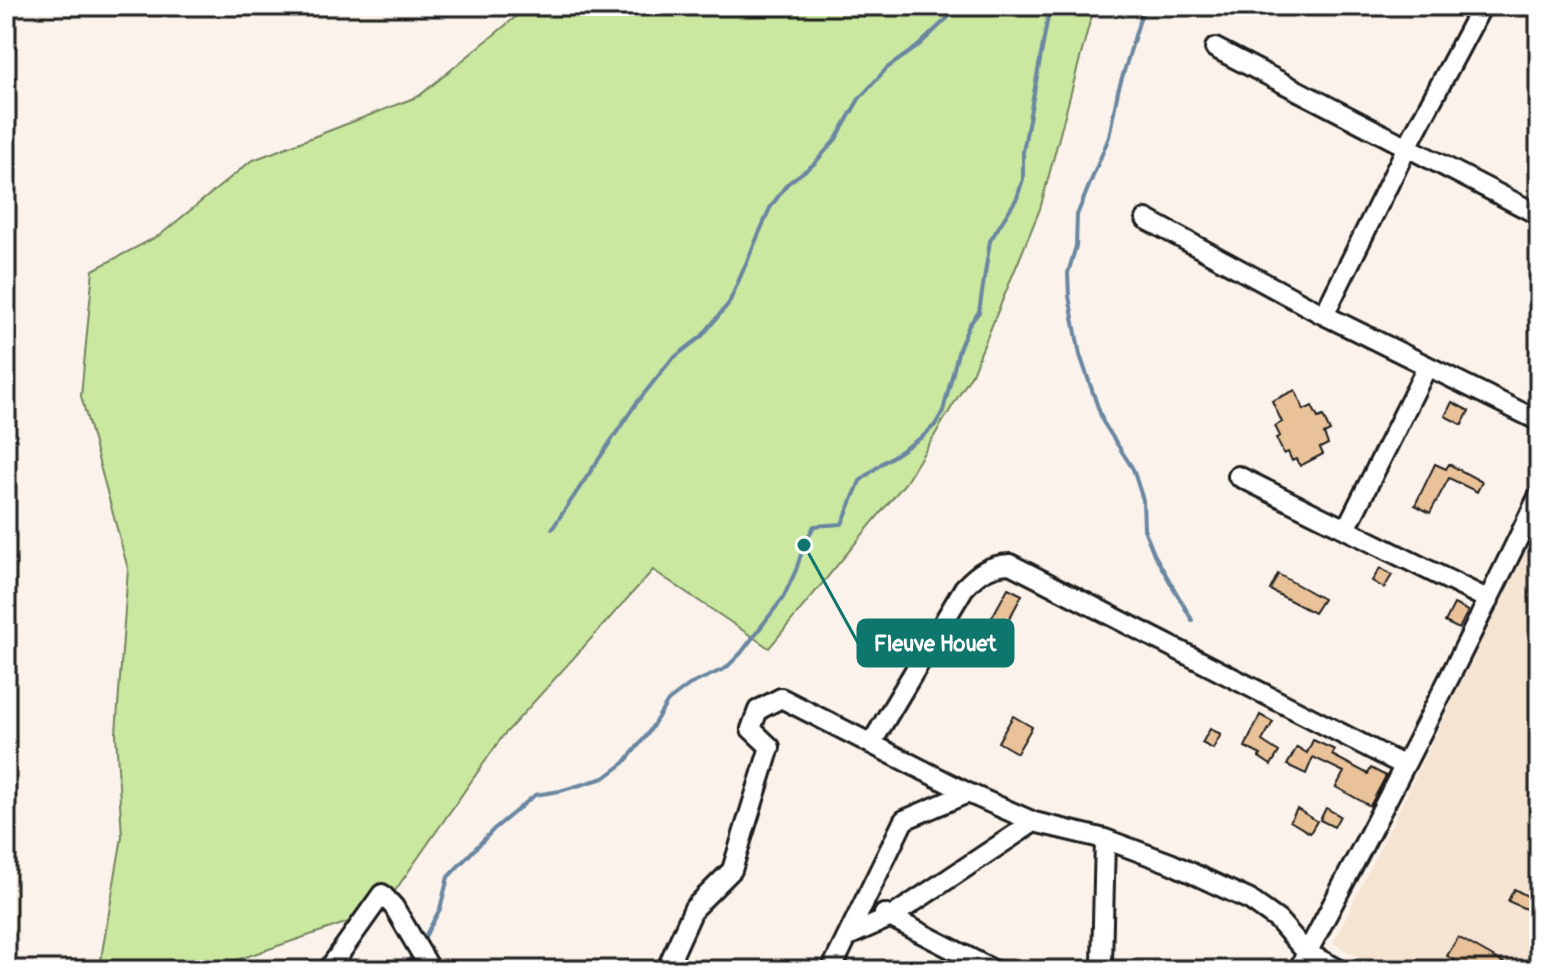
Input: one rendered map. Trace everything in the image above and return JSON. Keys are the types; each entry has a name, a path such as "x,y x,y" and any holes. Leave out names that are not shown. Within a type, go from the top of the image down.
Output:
{"street":[{"path":"1324,315 1407,147 1482,6"},
{"path":"1215,48 1539,215"},
{"path":"1146,219 1324,315 1539,421"},
{"path":"1346,529 1427,367"},
{"path":"1238,476 1489,600"},
{"path":"1298,970 1359,859 1539,495"},
{"path":"871,744 964,588 979,572 997,564 1010,564 1403,765"},
{"path":"666,970 694,908 732,870 770,747 751,729 758,710 781,698 968,793 1034,822 1105,839 1170,863 1250,900 1278,920 1307,953 1340,970"},
{"path":"831,970 904,820 968,793"},
{"path":"848,936 891,917 1034,822"},
{"path":"1099,970 1102,964 1105,839"},
{"path":"328,970 380,895 394,907 424,956"},
{"path":"863,905 993,970"}],"shaded area":[{"path":"1539,525 1539,970 1380,970 1333,943"}],"green space":[{"path":"529,6 1094,6 1040,209 972,374 906,482 769,648 653,570 502,737 381,911 219,966 217,970 99,970 122,837 116,733 128,569 81,396 93,270 160,235 251,161 419,96"}],"building":[{"path":"1295,390 1304,410 1312,406 1318,418 1323,416 1330,431 1324,434 1328,444 1320,448 1323,454 1300,466 1296,459 1292,461 1288,452 1284,454 1276,438 1280,436 1275,426 1282,422 1272,401"},
{"path":"1452,402 1469,411 1462,425 1445,416"},
{"path":"1435,464 1446,469 1449,464 1482,482 1477,492 1449,478 1430,513 1415,505"},
{"path":"1380,568 1392,575 1384,588 1372,581"},
{"path":"1278,574 1323,599 1314,613 1270,590"},
{"path":"1008,588 1022,595 1000,636 986,628"},
{"path":"1454,604 1468,611 1459,629 1445,622"},
{"path":"1260,715 1273,722 1262,741 1279,752 1271,765 1259,757 1261,755 1245,747"},
{"path":"1013,716 1032,727 1017,753 998,742"},
{"path":"1210,729 1221,734 1213,749 1202,743"},
{"path":"1313,740 1335,750 1332,755 1368,774 1371,768 1386,776 1370,806 1336,787 1344,772 1313,757 1306,774 1287,765 1297,747 1307,753"},
{"path":"1326,808 1340,816 1334,827 1320,820"},
{"path":"1297,809 1317,821 1310,833 1290,821"},
{"path":"1514,889 1539,902 1539,915 1508,901"},
{"path":"1458,937 1516,970 1471,970 1447,956"}],"waterway":[{"path":"552,529 635,405 671,360 702,336 729,303 770,208 787,184 814,164 836,139 859,99 887,68 917,47 960,6"},
{"path":"422,942 440,909 448,877 494,829 535,795 604,778 624,763 647,735 668,701 689,685 726,668 741,653 783,598 814,526 842,524 860,481 935,425 943,411 959,349 969,325 979,312 990,241 1017,198 1023,179 1023,152 1050,6"},
{"path":"1144,6 1118,91 1109,137 1077,215 1076,246 1068,273 1069,296 1080,355 1103,422 1133,469 1143,500 1144,529 1154,554 1192,620"},
{"path":"402,970 414,952"}],"place":[{"name":"Fleuve Houet","path":"804,545"}]}
